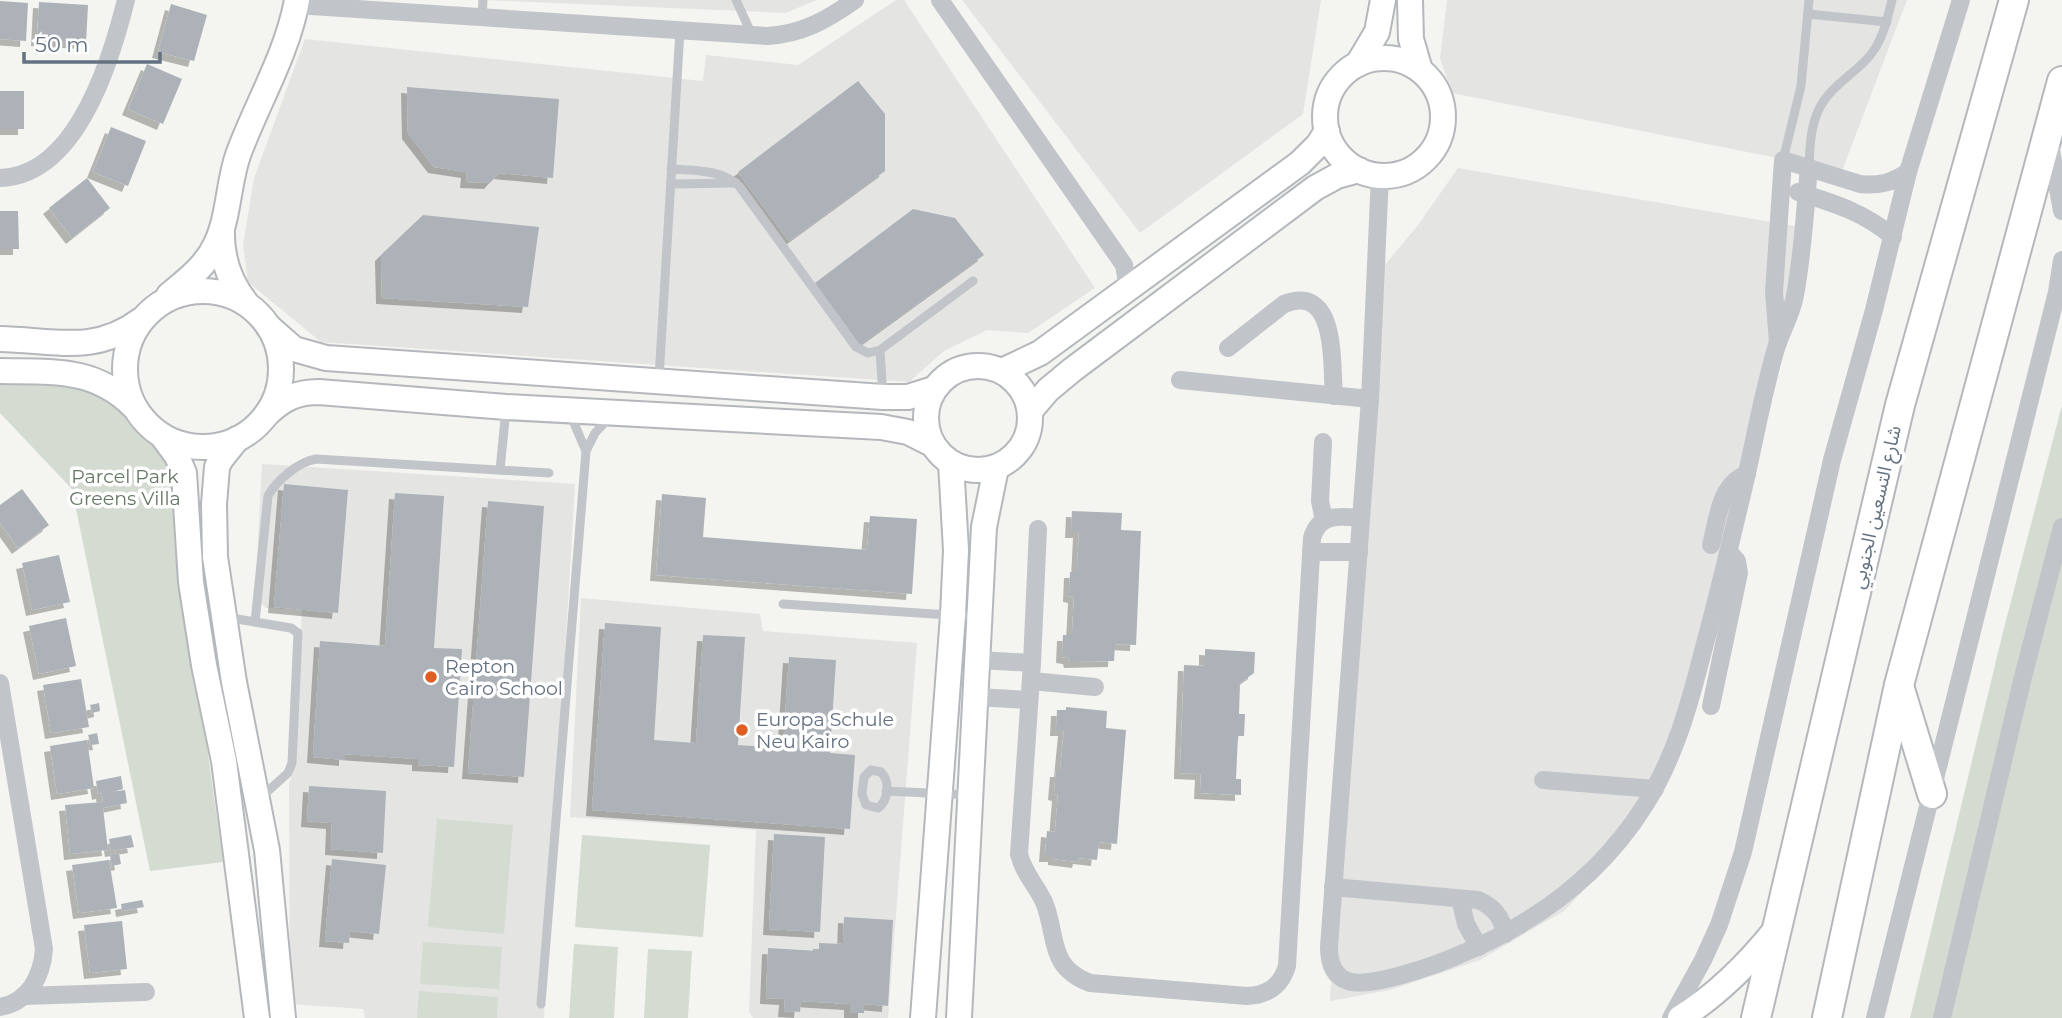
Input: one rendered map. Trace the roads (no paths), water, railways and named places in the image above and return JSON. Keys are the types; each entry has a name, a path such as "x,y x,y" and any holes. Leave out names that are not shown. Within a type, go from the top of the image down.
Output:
{"main road":[{"name":"شارع التسعين الجنوبي","path":"1756,1018 1900,405 2014,0"},
{"path":"1827,1018 1899,685 2062,81"},
{"path":"1899,685 1932,794"}],"street":[{"path":"0,178 32,169 56,153 65,143 99,84 127,0"},
{"path":"0,339 84,344 117,335 141,319 198,270 216,244 238,156 270,84 297,2 482,9 680,30 783,35 813,27 855,0"},
{"path":"940,0 1124,265 1125,291"},
{"path":"1358,64 1377,32 1383,0"},
{"path":"1410,0 1411,39 1420,70"},
{"path":"1671,1018 1719,925 1743,852 1832,460 1908,172 1961,0"},
{"path":"1030,411 1048,390 1072,370 1315,188 1336,176 1369,173 1392,175 1415,167 1432,152 1442,129 1441,102 1430,79 1420,70 1396,59 1370,59 1358,64 1337,80 1330,92 1325,118 1335,150 1350,165 1369,173"},
{"path":"1002,371 1040,353 1306,158 1327,131"},
{"path":"2048,132 2062,211"},
{"path":"1778,343 1774,292 1783,160 1870,185 1891,182 1908,172"},
{"path":"1369,173 1370,399 1333,887 1330,962 1338,975 1351,982 1366,982 1423,968 1479,947 1555,903 1597,866 1633,824 1655,789 1684,725 1729,552 1778,343 1789,318 1796,291 1809,167"},
{"path":"1781,187 1854,211 1893,237"},
{"path":"223,221 222,245 228,270 232,283 247,304"},
{"path":"1875,1018 2054,306 2062,260"},
{"path":"162,301 182,293 205,290 227,294 247,304 294,349 326,358 883,397 908,397 934,389 953,372 965,368 990,367 1002,371 1016,381 1025,395 1031,425 1027,439 1009,462 980,471 951,463 932,444 908,432 881,427 568,411 306,392 287,398 254,429 237,439 213,447 187,446 163,437"},
{"path":"1125,291 1151,313"},
{"path":"1228,348 1284,304 1292,301 1310,303 1318,307 1327,323 1334,396"},
{"path":"141,319 130,339 124,362 126,385 134,406 146,424 163,437 177,456 184,473 191,582 224,761 257,1018"},
{"path":"267,414 280,380 279,353 269,327"},
{"path":"0,371 63,372 92,378 114,389 134,406"},
{"path":"1180,380 1370,399"},
{"path":"932,444 926,426 927,407 934,389"},
{"path":"237,439 221,458 215,479 215,557 223,617 258,800 270,880 283,1018"},
{"path":"1323,442 1320,492 1324,520"},
{"path":"923,1018 942,794 953,615 956,531 951,463"},
{"path":"959,1018 984,527 996,468"},
{"path":"1711,545 1724,494 1734,481 1747,474"},
{"path":"1038,529 1018,854 1022,867 1045,904 1055,949 1064,967 1080,980 1100,985 1247,996 1269,991 1281,981 1287,966 1314,531 1324,520 1331,517 1361,518"},
{"path":"1942,1018 2023,677 2062,527"},
{"path":"1311,552 1359,552"},
{"path":"1711,706 1739,573 1737,561 1729,552"},
{"path":"978,660 1095,687"},
{"path":"0,683 6,761 44,949 41,971 36,981 23,996 0,1007"},
{"path":"977,697 1029,701"},
{"path":"1543,780 1655,789"},
{"path":"241,884 270,880"},
{"path":"1333,887 1478,900 1487,904 1500,917 1505,934"},
{"path":"933,895 966,895"},
{"path":"1460,899 1466,924 1479,947"},
{"path":"1680,1018 1738,973 1777,927"},
{"path":"928,961 962,961"},
{"path":"23,996 146,992"}],"lane":[{"path":"736,0 752,35"},
{"path":"1783,160 1801,86 1809,0"},
{"path":"1809,167 1811,138 1819,110 1836,86 1871,54 1887,22 1892,0"},
{"path":"1808,14 1887,22"},
{"path":"659,383 680,30"},
{"path":"671,169 719,173 736,183 856,347 869,353 880,350 974,281"},
{"path":"671,184 736,183"},
{"path":"880,350 883,397"},
{"path":"500,470 506,407"},
{"path":"541,1004 586,451 568,411"},
{"path":"586,451 601,426 616,413"},
{"path":"255,622 268,496 276,485 299,465 316,459 549,473"},
{"path":"783,604 981,617"},
{"path":"223,617 294,628 298,636 292,764 288,773 258,800"},
{"path":"887,791 971,795"}],"place":[{"name":"Repton Cairo School","path":"431,677"},
{"name":"Europa Schule Neu Kairo","path":"742,730"}],"park label":[{"name":"Parcel Park Greens Villa","path":"125,487"}]}
